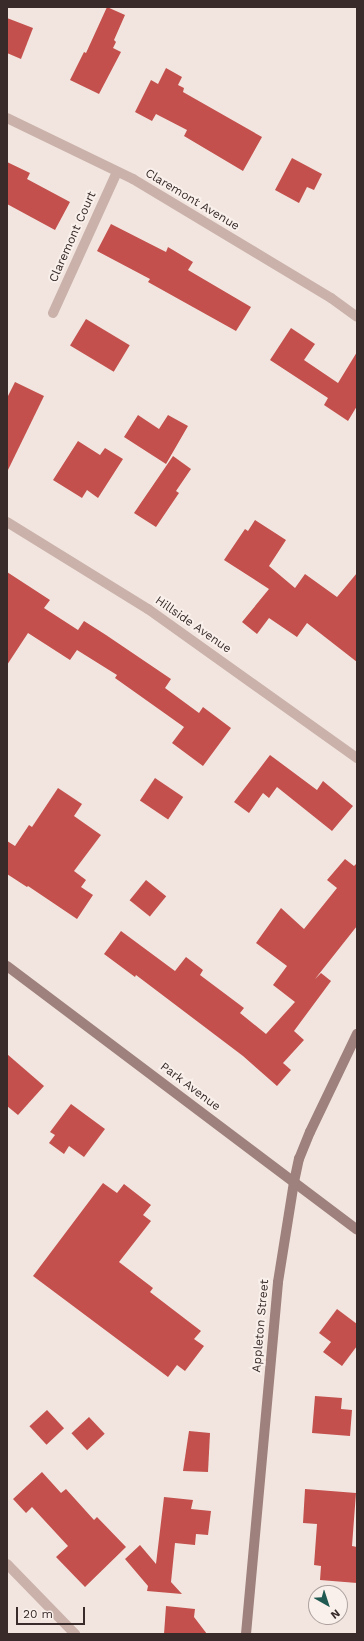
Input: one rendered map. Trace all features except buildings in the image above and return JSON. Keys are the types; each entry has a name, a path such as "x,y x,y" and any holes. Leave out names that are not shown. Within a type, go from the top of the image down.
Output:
{"street":[{"name":"Claremont Avenue","path":"7,118 133,179 324,294 357,317"},
{"name":"Claremont Court","path":"53,313 117,172"},
{"name":"Hillside Avenue","path":"7,522 148,609 357,758"},
{"name":"Park Avenue","path":"7,966 357,1230"},
{"name":"Appleton Street","path":"246,1634 278,1282 294,1182 300,1159 310,1132 357,1034"},
{"path":"7,1564 75,1634"}]}
